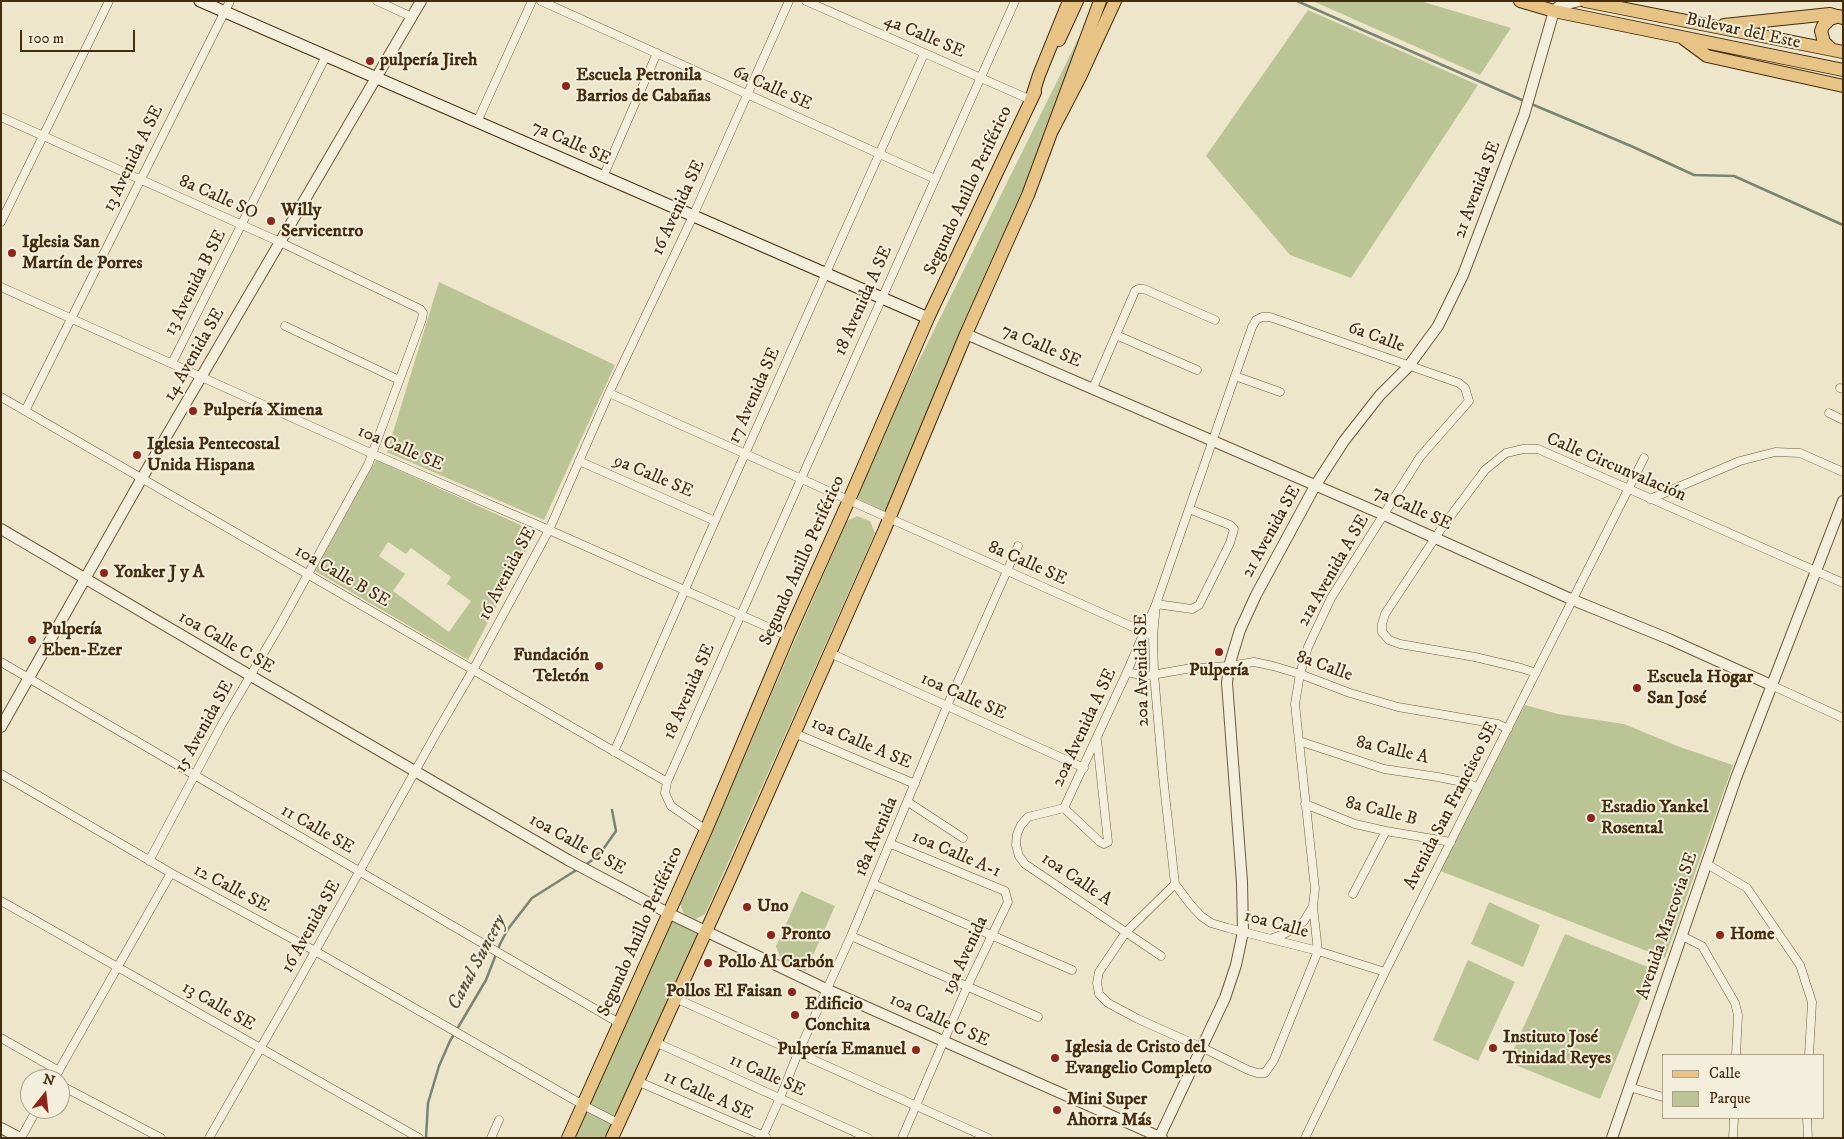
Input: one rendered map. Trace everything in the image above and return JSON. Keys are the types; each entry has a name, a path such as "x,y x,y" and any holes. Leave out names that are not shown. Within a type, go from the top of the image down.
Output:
{"main road":[{"name":"7a Calle SE","path":"200,1 227,6 326,56 928,318"},
{"path":"1031,100 1038,75 1069,1"},
{"name":"Segundo Anillo Periférico","path":"568,1138 706,830 788,636 928,318 1077,1"},
{"path":"612,1138 830,653 966,334 1028,195 1100,1"},
{"path":"1053,129 1080,77 1115,1"},
{"name":"Bulevar del Este","path":"1520,1 1554,11 1843,70"},
{"name":"Bulevar del Este","path":"1585,1 1837,51"},
{"path":"1711,26 1830,14 1841,17"},
{"path":"1837,51 1824,42 1821,31 1830,19 1841,17"},
{"path":"1682,37 1707,56 1781,74 1812,78 1843,86"},
{"path":"1750,51 1770,52 1843,64"},
{"path":"1812,78 1826,74 1843,78"}],"street":[{"path":"1,222 109,1"},
{"path":"377,1 412,17"},
{"name":"14 Avenida SE","path":"1,726 142,478 421,1"},
{"path":"477,122 532,1"},
{"name":"6a Calle SE","path":"541,1 935,179"},
{"name":"16 Avenida SE","path":"209,1138 261,1049 473,670 549,530 609,393 693,216 789,1"},
{"name":"4a Calle SE","path":"806,1 1031,100"},
{"name":"18 Avenida A SE","path":"741,614 1015,1"},
{"path":"1554,11 1559,6 1579,1"},
{"name":"13 Avenida A SE","path":"25,411 227,6"},
{"name":"21 Avenida SE","path":"1160,1137 1225,998 1236,965 1243,932 1242,882 1227,683 1229,666 1240,630 1256,595 1316,486 1344,441 1380,395 1408,366 1438,326 1463,275 1524,115 1554,11"},
{"path":"603,177 657,54"},
{"name":"17 Avenida SE","path":"614,752 715,520 924,54"},
{"name":"13 Avenida B SE","path":"172,363 326,56"},
{"name":"8a Calle SO","path":"1,117 280,242 420,309"},
{"name":"10a Calle SE","path":"1,287 373,454 788,636"},
{"path":"1093,388 1138,289 1144,289 1215,320"},
{"name":"15 Avenida SE","path":"149,861 222,724 308,574 373,454 422,319 423,313 420,309"},
{"name":"6a Calle","path":"1262,317 1278,319 1459,383 1465,388 1468,402"},
{"name":"20a Avenida SE","path":"1175,884 1154,674 1153,636 1156,604 1252,327 1256,320 1262,317"},
{"path":"285,326 399,380"},
{"name":"7a Calle SE","path":"966,334 1384,515 1574,600 1624,619 1843,718"},
{"path":"1116,335 1197,370"},
{"path":"1235,376 1280,392"},
{"path":"609,393 849,500"},
{"name":"10a Calle B SE","path":"1,397 667,782"},
{"name":"21a Avenida A SE","path":"1313,906 1315,889 1295,704 1300,674 1308,648 1332,598 1420,457 1468,402"},
{"path":"1829,413 1843,420"},
{"name":"Calle Circunvalación","path":"1536,673 1475,658 1400,644 1389,640 1382,632 1385,614 1435,538 1485,470 1506,453 1523,449 1538,449 1843,583"},
{"path":"1650,499 1740,461 1775,452 1800,453 1843,472"},
{"name":"Avenida San Francisco SE","path":"1305,1138 1385,972 1644,458"},
{"name":"9a Calle SE","path":"579,462 715,520"},
{"name":"8a Calle SE","path":"849,500 1153,636"},
{"name":"Avenida Marcovia SE","path":"1612,1138 1706,864 1771,685 1843,501"},
{"path":"1156,604 1192,609 1198,606 1233,535 1234,529 1230,524 1189,509"},
{"name":"10a Calle C SE","path":"1,529 250,676 593,874 706,932 826,989 1160,1137"},
{"name":"18a Avenida","path":"763,1137 798,1053 891,844 947,706 1018,546"},
{"name":"20a Avenida A SE","path":"1064,808 1084,768 1156,604"},
{"name":"18 Avenida SE","path":"667,782 741,614"},
{"name":"10a Calle SE","path":"830,653 1084,768"},
{"name":"11 Calle SE","path":"1,662 619,1022"},
{"name":"8a Calle","path":"1127,672 1146,676 1186,669 1254,662 1300,674 1350,693 1398,707 1498,724 1508,729"},
{"name":"10a Calle A SE","path":"794,733 915,784"},
{"path":"1064,808 1100,842 1106,844 1108,837 1097,738"},
{"name":"8a Calle A","path":"1299,741 1384,769 1438,777 1467,783 1478,788"},
{"name":"12 Calle SE","path":"1,774 171,874 315,951 583,1105"},
{"path":"667,782 666,793 671,806 706,830"},
{"path":"908,802 962,838"},
{"name":"8a Calle B","path":"1305,804 1355,824 1386,832 1451,842"},
{"name":"10a Calle A","path":"1064,808 1028,817 1021,825 1017,834 1016,845 1019,856 1032,869 1161,956"},
{"path":"1353,894 1386,832"},
{"name":"10a Calle A-1","path":"891,844 1005,891 1007,897"},
{"path":"1706,864 1747,888 1800,965 1812,1002 1809,1054"},
{"path":"60,1069 171,874"},
{"path":"873,884 1072,970"},
{"path":"1175,884 1126,932 1099,972 1097,983 1099,994 1108,1003 1138,1019 1248,1070 1265,1073 1274,1060 1318,952 1313,906"},
{"name":"10a Calle","path":"1175,884 1201,916 1212,923 1385,972"},
{"name":"19a Avenida","path":"902,1138 967,987 1008,902 1007,897"},
{"name":"13 Calle SE","path":"1,901 419,1138"},
{"path":"1270,939 1284,934 1304,921 1313,906"},
{"path":"851,936 1038,1018"},
{"path":"1682,936 1702,946 1736,1003 1738,1015 1736,1054"},
{"path":"675,998 988,1138"},
{"path":"1,1038 55,1069"},
{"name":"11 Calle SE","path":"655,1042 868,1138"},
{"name":"11 Calle A SE","path":"637,1081 763,1137"},
{"path":"1629,1087 1662,1097"},
{"path":"70,1090 161,1138"},
{"path":"583,1105 618,1123"},
{"path":"1,1128 20,1138 31,1119"},
{"path":"1733,1138 1734,1119"},
{"path":"1807,1119 1808,1138"},
{"path":"491,1138 499,1120"}],"green space":[{"path":"1420,1 1511,28 1480,75 1315,2"},
{"path":"1308,10 1478,85 1351,278 1290,255 1206,156"},
{"path":"1080,35 1022,204 887,513 852,496"},
{"path":"439,282 615,365 544,520 387,452"},
{"path":"376,460 536,532 468,660 315,571","holes":["388,542 406,554 411,548 451,577 447,584 471,601 449,632 393,591 405,574 379,556"]},
{"path":"857,516 870,521 875,533 705,914 696,919 684,914 680,904 847,521"},
{"name":"Estadio Yankel Rosental","path":"1525,705 1558,714 1624,724 1680,747 1733,765 1665,958 1440,871"},
{"path":"801,891 835,906 806,971 781,960 776,946"},
{"path":"1489,902 1540,925 1523,967 1471,944"},
{"path":"666,917 701,934 618,1122 583,1104"},
{"path":"1565,934 1653,969 1600,1099 1508,1062"},
{"path":"1468,960 1515,982 1478,1061 1433,1040"},
{"path":"583,1106 618,1123 611,1138 569,1138"}],"waterway":[{"path":"1297,1 1524,101"},
{"path":"1529,103 1694,175 1734,176 1843,225"},
{"name":"Canal Suncery","path":"585,865 604,848 616,831 612,810"},
{"name":"Canal Suncery","path":"426,1138 428,1103 439,1066 450,1041 486,980 508,929 532,898 578,869"}],"place":[{"name":"pulpería Jireh","path":"370,61"},
{"name":"Escuela Petronila Barrios de Cabañas","path":"566,86"},
{"name":"Willy Servicentro","path":"271,221"},
{"name":"Iglesia San Martín de Porres","path":"12,253"},
{"name":"Pulpería Ximena","path":"193,411"},
{"name":"Iglesia Pentecostal Unida Hispana","path":"137,455"},
{"name":"Yonker J y A","path":"104,573"},
{"name":"Pulpería Eben-Ezer","path":"32,640"},
{"name":"Pulpería","path":"1219,652"},
{"name":"Fundación Teletón","path":"599,666"},
{"name":"Escuela Hogar San José","path":"1637,688"},
{"name":"Estadio Yankel Rosental","path":"1591,818"},
{"name":"Uno","path":"747,907"},
{"name":"Pronto","path":"771,935"},
{"name":"Home","path":"1720,935"},
{"name":"Pollo Al Carbón","path":"708,963"},
{"name":"Pollos El Faisan","path":"792,992"},
{"name":"Edificio Conchita","path":"795,1015"},
{"name":"Instituto José Trinidad Reyes","path":"1493,1048"},
{"name":"Pulpería Emanuel","path":"916,1050"},
{"name":"Iglesia de Cristo del Evangelio Completo","path":"1055,1058"},
{"name":"Mini Super Ahorra Más","path":"1057,1110"}]}
